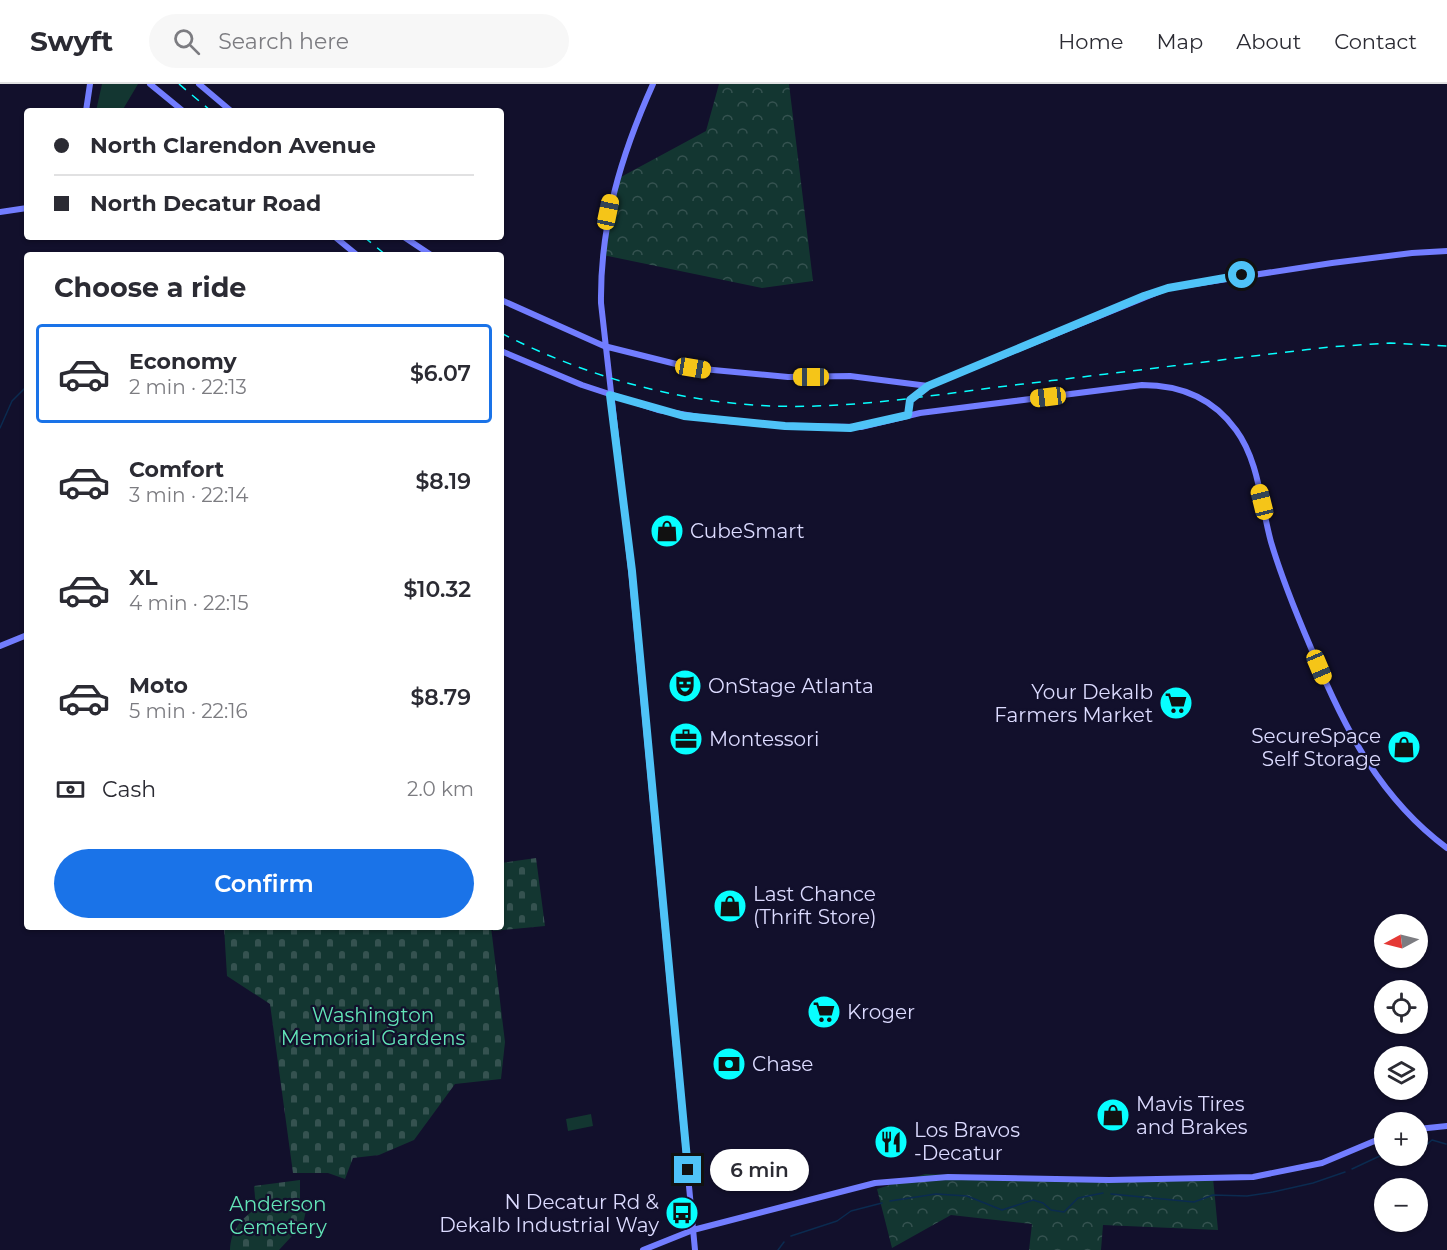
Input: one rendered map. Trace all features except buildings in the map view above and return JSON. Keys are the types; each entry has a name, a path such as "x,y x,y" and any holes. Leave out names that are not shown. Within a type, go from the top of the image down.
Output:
{"main road":[{"path":"86,108 90,84"},
{"path":"150,84 179,108"},
{"path":"199,84 227,108"},
{"path":"653,84 626,148 608,212 601,282 604,346 632,571 695,1250"},
{"path":"0,212 24,208"},
{"path":"340,240 354,252"},
{"path":"408,240 426,252"},
{"path":"908,415 910,400 928,386 1168,288 1332,262 1447,251"},
{"path":"504,301 604,346 693,368 788,377 850,376 928,386"},
{"path":"504,352 610,395 684,416 785,426 850,428 908,415 1142,385 1183,390 1220,411 1237,431 1250,457 1283,580 1344,723 1359,750 1390,794 1417,823 1447,848"},
{"path":"0,646 24,636"},
{"path":"1428,1128 1447,1126"},
{"path":"643,1250 693,1230 875,1183 916,1179 1197,1180 1261,1176 1322,1163 1374,1141"}],"green space":[{"path":"102,84 138,84 124,108 97,108"},
{"path":"719,84 789,84 813,281 762,288 603,255 619,178 706,131"},
{"path":"536,858 545,926 504,930 504,863"},
{"name":"Washington Memorial Gardens","path":"224,930 491,930 505,1042 501,1079 455,1084 414,1140 379,1155 353,1158 345,1179 328,1173 293,1173 270,1004 227,976"},
{"path":"591,1114 593,1126 568,1131 566,1119"},
{"path":"925,1174 1081,1179 1213,1178 1218,1230 1103,1225 1101,1250 1029,1250 1032,1224 951,1215 892,1248 877,1189"},
{"name":"Anderson Cemetery","path":"300,1180 300,1204 307,1206 303,1224 279,1250 230,1250 232,1236 238,1226 256,1208 254,1186"}],"waterway":[{"path":"0,428 12,401 24,389"},
{"path":"1428,1144 1432,1140 1446,1144"},
{"path":"1352,1169 1374,1159"},
{"path":"1111,1194 1194,1202 1213,1195 1247,1196 1273,1192 1313,1183 1345,1172"},
{"path":"890,1201 936,1194 967,1196 1002,1210 1033,1200 1043,1203 1051,1210 1064,1212 1078,1198 1103,1193"},
{"path":"791,1236 837,1221 851,1211 882,1203"},
{"path":"778,1250 784,1242"}],"railway":[{"path":"179,84 207,108"},
{"path":"368,240 382,252"},
{"path":"504,334 576,366 654,390 694,398 775,406 842,405 894,400 1329,347 1390,343 1447,346"}],"place":[{"name":"CubeSmart","path":"667,531"},
{"name":"OnStage Atlanta","path":"685,686"},
{"name":"Your Dekalb Farmers Market","path":"1176,703"},
{"name":"Montessori","path":"686,739"},
{"name":"SecureSpace Self Storage","path":"1404,747"},
{"name":"Last Chance (Thrift Store)","path":"730,906"},
{"name":"Kroger","path":"824,1012"},
{"name":"Chase","path":"729,1064"},
{"name":"Mavis Tires and Brakes","path":"1113,1115"},
{"name":"Los Bravos -Decatur","path":"891,1142"},
{"name":"N Decatur Rd & Dekalb Industrial Way","path":"682,1213"}],"route":[{"path":"688,1170 632,571 610,395 684,416 716,420 834,429 868,426 908,415 910,400 928,386 1144,296 1185,284 1242,275"}]}
